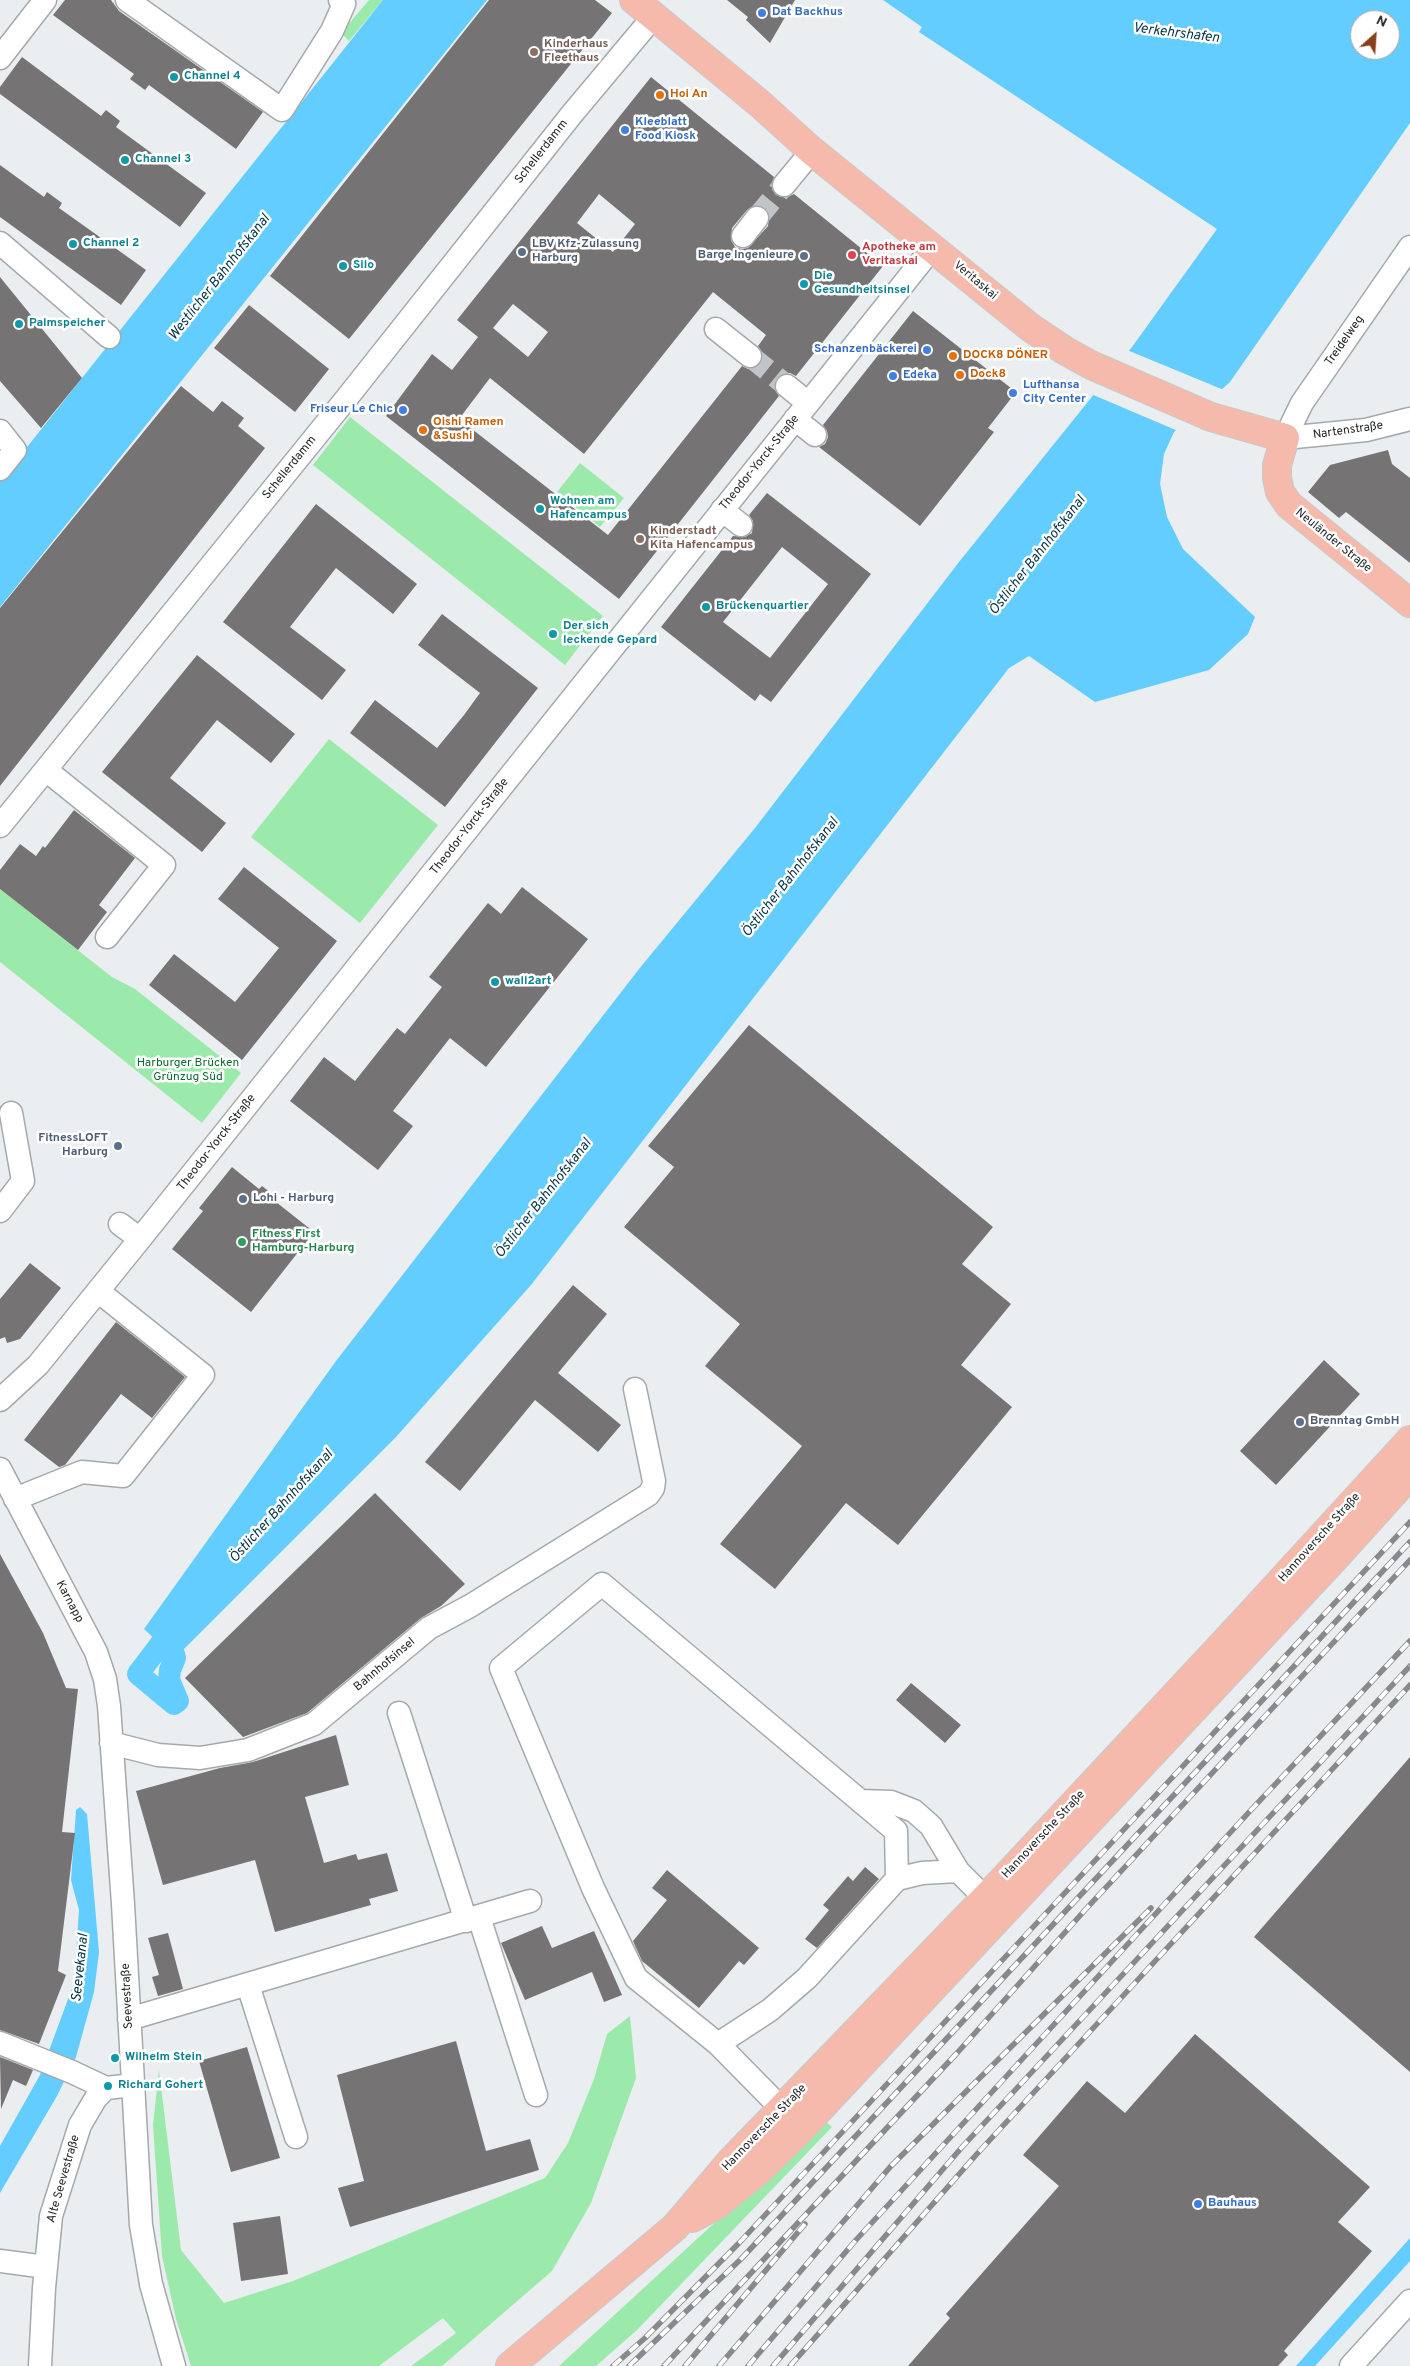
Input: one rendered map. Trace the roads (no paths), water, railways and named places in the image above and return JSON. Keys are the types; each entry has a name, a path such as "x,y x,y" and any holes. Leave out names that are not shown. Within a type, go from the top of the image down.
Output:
{"main road":[{"name":"Veritaskai","path":"644,8 759,103 812,151 1031,328 1064,350 1100,369 1210,417 1285,438"},
{"name":"Neuländer Straße","path":"1285,438 1278,465 1277,478 1280,492 1289,505 1410,603"},
{"name":"Hannoversche Straße","path":"510,2366 675,2226 732,2161 985,1898 1410,1440"},
{"name":"Hannoversche Straße","path":"675,2226 718,2204 757,2172 799,2131 1309,1586 1410,1475"}],"street":[{"path":"0,58 45,0"},
{"path":"127,0 282,110 332,31 344,4 340,0"},
{"name":"Schellerdamm","path":"0,826 572,114 644,8"},
{"path":"784,186 812,151"},
{"path":"743,236 757,218"},
{"path":"0,243 109,337"},
{"name":"Treidelweg","path":"1285,438 1302,403 1410,246"},
{"name":"Theodor-Yorck-Straße","path":"0,1400 38,1365 140,1240 933,247"},
{"path":"716,329 750,356"},
{"path":"787,386 815,435"},
{"name":"Nartenstraße","path":"1285,438 1366,430 1410,419"},
{"path":"0,431 15,450 0,469"},
{"path":"722,510 741,525"},
{"path":"46,770 164,865 107,937"},
{"path":"0,1211 23,1181 11,1113"},
{"path":"120,1224 140,1240"},
{"path":"15,1499 82,1472 123,1476 203,1375 98,1291"},
{"name":"Bahnhofsinsel","path":"111,1743 158,1755 200,1758 248,1750 314,1724 429,1628 470,1606 639,1502 653,1488 654,1480 635,1389"},
{"name":"Karnapp","path":"0,1469 96,1652 105,1679 111,1743"},
{"path":"1309,1586 1314,1544 1368,1522"},
{"path":"782,2109 718,2044 636,1978 593,1888 501,1668 602,1584 896,1830 897,1879"},
{"path":"399,1713 536,2095"},
{"name":"Seevestraße","path":"111,1743 141,2224 151,2284 174,2366"},
{"path":"860,1801 891,1802 914,1811 931,1826 958,1871 985,1898"},
{"path":"718,2044 770,2010 806,1978 897,1879 922,1873 958,1871"},
{"path":"985,1898 1034,1881"},
{"path":"976,1942 985,1898"},
{"path":"129,2020 530,1901"},
{"path":"248,1985 296,2137"},
{"path":"0,2043 106,2088 133,2085"},
{"name":"Alte Seevestraße","path":"40,2366 51,2216 80,2126 96,2098 106,2088"},
{"path":"0,2261 46,2267"},
{"path":"1350,2366 1410,2300"}],"water":[{"name":"Westlicher Bahnhofskanal","path":"383,0 487,0 0,607 0,481"},
{"path":"883,0 1410,0 1410,123 1230,382 1174,432 1164,454 1160,484 1167,517 1183,549 1255,617 1248,634 1209,670 1095,702 1029,656 1009,668 531,1285 396,1437 175,1658 144,1629 336,1361 639,969 755,828 959,562 1132,347 1217,229 919,32 922,27"},
{"path":"80,1807 87,1814 99,1952 94,1992 76,2057 57,2096 0,2193 0,2146 40,2075 74,1983 79,1910 71,1880 76,1810"},
{"path":"1410,2238 1410,2261 1315,2366 1296,2366"}],"waterway":[{"name":"Seevekanal","path":"169,1635 175,1658 170,1670 169,1680 178,1701 174,1704 138,1674 160,1645 180,1623"}],"tunnel":[{"path":"757,218 784,185"},
{"path":"750,356 787,386"}],"railway":[{"path":"613,2366 645,2338 740,2242 1410,1522"},
{"path":"629,2366 741,2259 1410,1542"},
{"path":"664,2366 958,2052 1085,1910 1410,1560"},
{"path":"748,2366 856,2240 1251,1810 1410,1641"},
{"path":"773,2366 963,2146 1410,1666"},
{"path":"790,2366 976,2155 1410,1685"},
{"path":"719,2366 891,2166 1151,1908"},
{"path":"685,2366 805,2224"}],"place":[{"name":"Dat Backhus","path":"762,13"},
{"name":"Kinderhaus Fleethaus","path":"534,52"},
{"name":"Channel 4","path":"174,77"},
{"name":"Hoi An","path":"660,95"},
{"name":"Kleeblatt Food Kiosk","path":"625,130"},
{"name":"Channel 3","path":"125,160"},
{"name":"Channel 2","path":"73,244"},
{"name":"LBV Kfz-Zulassung Harburg","path":"522,252"},
{"name":"Apotheke am Veritaskai","path":"852,255"},
{"name":"Barge Ingenieure","path":"804,256"},
{"name":"Silo","path":"343,266"},
{"name":"Die Gesundheitsinsel","path":"804,284"},
{"name":"Palmspeicher","path":"19,324"},
{"name":"Schanzenbäckerei","path":"927,350"},
{"name":"DOCK8 DÖNER","path":"953,356"},
{"name":"Dock8","path":"960,375"},
{"name":"Edeka","path":"893,376"},
{"name":"Lufthansa City Center","path":"1013,393"},
{"name":"Friseur Le Chic","path":"403,410"},
{"name":"Oishi Ramen &Sushi","path":"423,430"},
{"name":"Wohnen am Hafencampus","path":"540,509"},
{"name":"Kinderstadt Kita Hafencampus","path":"640,539"},
{"name":"Brückenquartier","path":"706,607"},
{"name":"Der sich leckende Gepard","path":"553,634"},
{"name":"wall2art","path":"495,982"},
{"name":"FitnessLOFT Harburg","path":"118,1146"},
{"name":"Lohi - Harburg","path":"243,1199"},
{"name":"Fitness First Hamburg-Harburg","path":"242,1242"},
{"name":"Brenntag GmbH","path":"1300,1422"},
{"name":"Wilhelm Stein","path":"115,2058"},
{"name":"Richard Gohert","path":"108,2086"},
{"name":"Bauhaus","path":"1198,2204"}],"water label":[{"name":"Verkehrshafen","path":"1176,34"},
{"name":"Östlicher Bahnhofskanal","path":"1038,556"},
{"name":"Östlicher Bahnhofskanal","path":"791,878"},
{"name":"Östlicher Bahnhofskanal","path":"544,1199"},
{"name":"Östlicher Bahnhofskanal","path":"282,1507"}],"park label":[{"name":"Harburger Brücken Grünzug Süd","path":"188,1071"}]}
